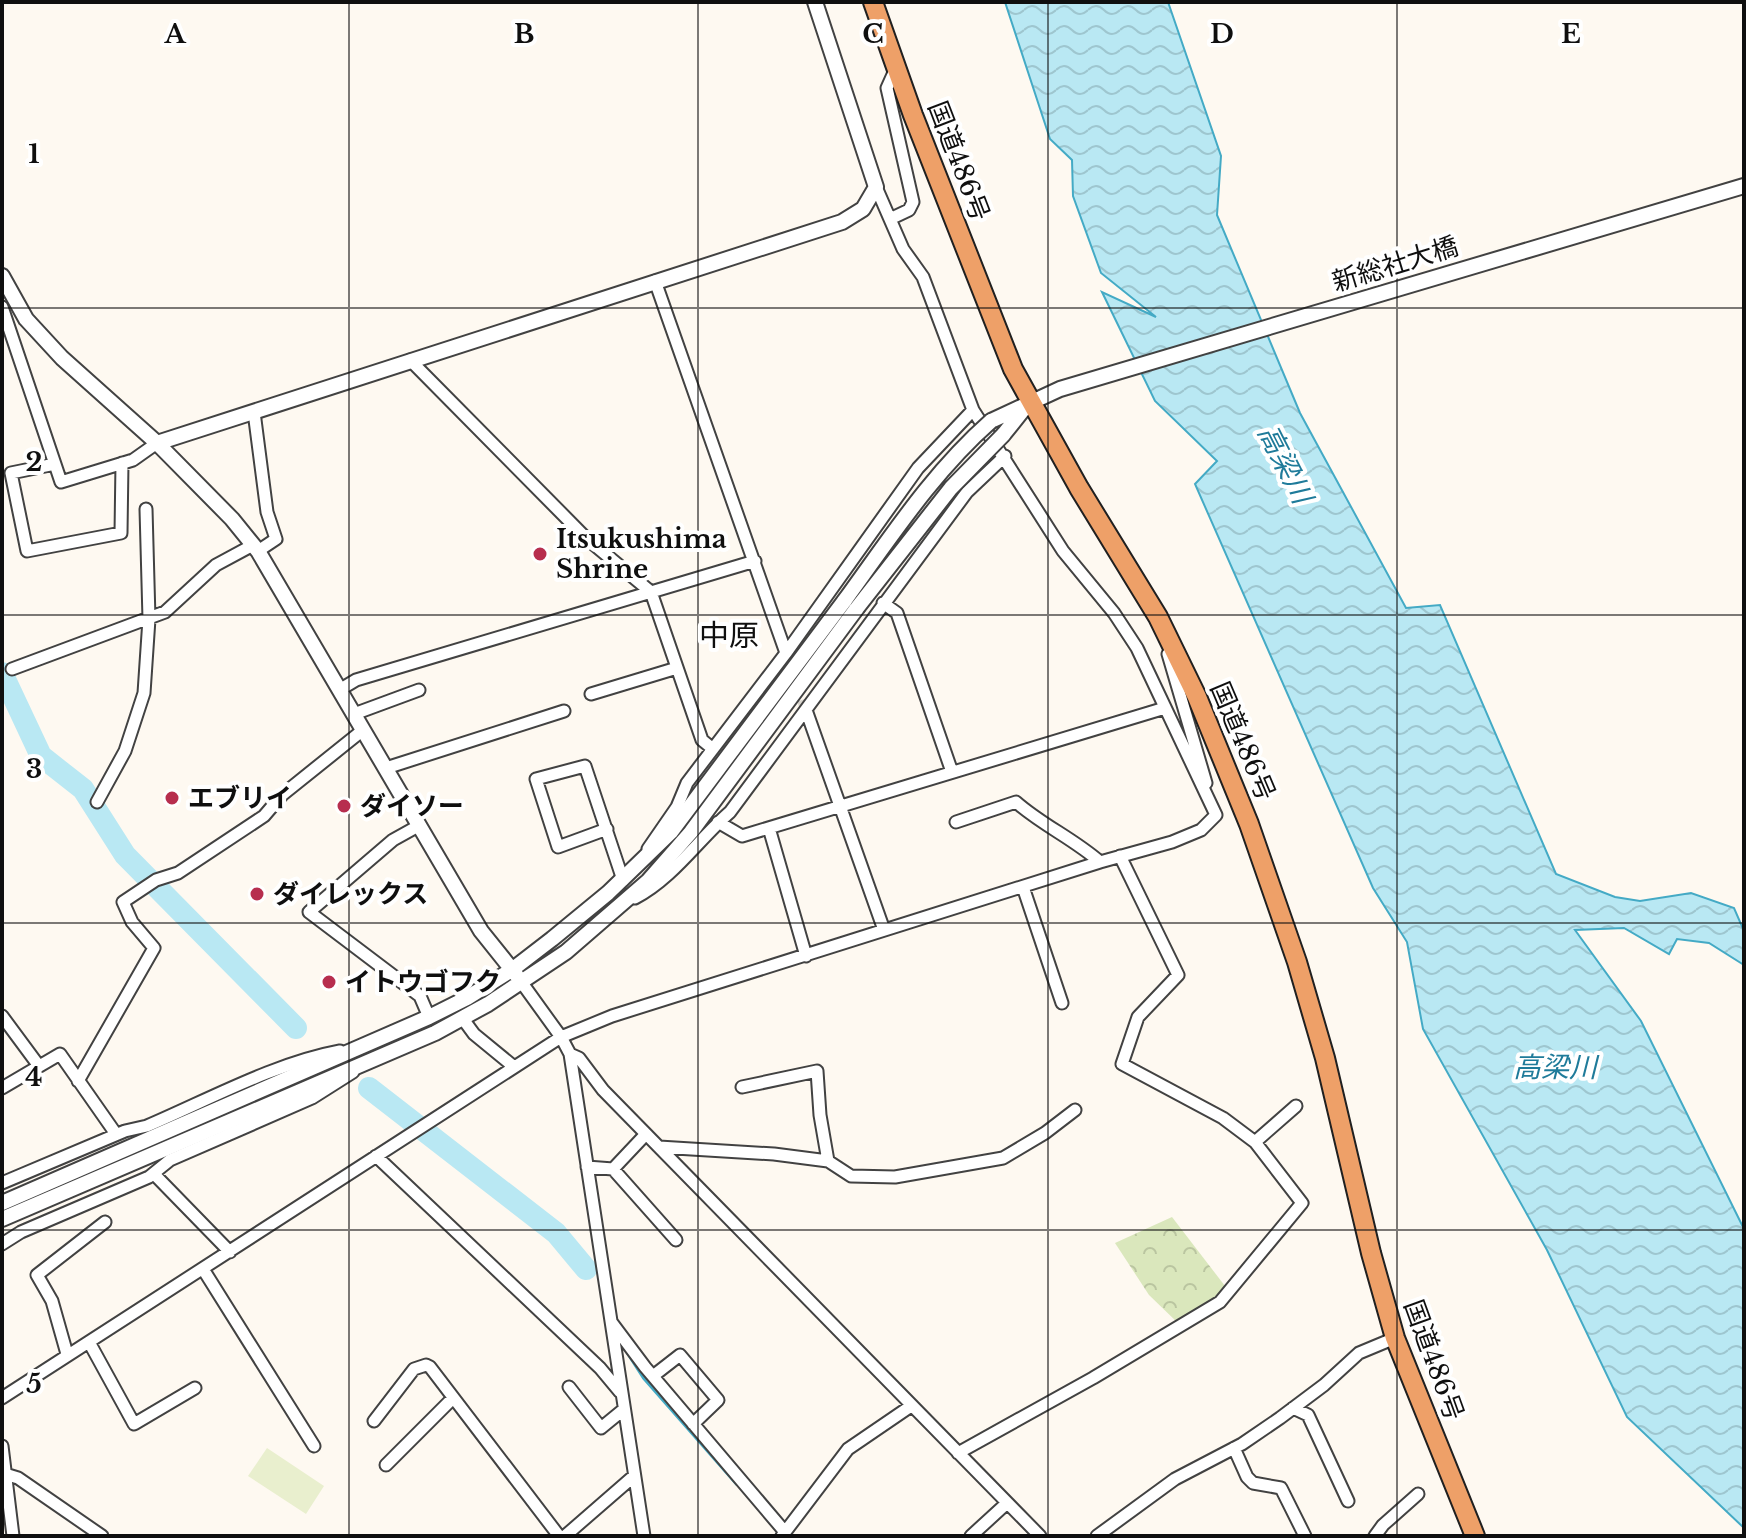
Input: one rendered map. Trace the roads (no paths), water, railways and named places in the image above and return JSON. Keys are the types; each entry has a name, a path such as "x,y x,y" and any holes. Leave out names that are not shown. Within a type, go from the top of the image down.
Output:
{"highway":[{"name":"国道486号","path":"873,2 1002,343 1029,402 1158,617 1197,697 1232,781 1297,962 1325,1058 1371,1253 1395,1338 1475,1536"}],"street":[{"path":"815,2 876,187 903,249 923,277 973,410 1063,551 1137,648 1216,815"},
{"path":"890,219 909,210 913,202 887,88 896,67"},
{"name":"新総社大橋","path":"851,604 927,487 958,451 991,421 1029,402 1060,389 1744,186"},
{"path":"2,307 61,482 133,460 157,443 842,222 863,209 876,187"},
{"path":"2,276 26,319 62,358 157,443 232,519 255,548 341,689 481,931 513,969 570,1054 644,1536"},
{"path":"655,281 786,653"},
{"path":"410,360 586,538 651,592 702,740 713,749"},
{"path":"2,1203 429,1017 513,969 623,880 671,832 851,604 1029,402"},
{"path":"641,862 677,807 687,783 786,653 918,468 973,410"},
{"path":"12,669 165,612 216,565 276,539 267,512 254,412"},
{"path":"622,904 651,889 730,812 967,492 1005,456"},
{"path":"55,464 6,474 27,551 121,533 122,463"},
{"path":"97,802 125,751 144,693 149,619 146,509"},
{"path":"341,689 356,680 755,561"},
{"path":"883,603 897,613 952,772"},
{"path":"2,1219 463,1019 566,952 648,881 691,832 851,604"},
{"path":"1158,617 1216,815"},
{"path":"591,694 677,668"},
{"path":"354,714 419,690"},
{"path":"718,822 742,836 1165,708"},
{"path":"806,710 884,930"},
{"path":"386,768 564,711"},
{"path":"78,1081 154,948 132,922 123,902 156,880 178,873 264,816 282,795 363,730"},
{"path":"607,829 558,847 536,779 585,766 607,829 623,880"},
{"path":"956,822 1016,802 1100,862"},
{"path":"2,1398 561,1037 612,1016 1201,830 1216,815"},
{"path":"420,825 393,840 309,912 420,996 429,1017"},
{"path":"769,828 806,956"},
{"path":"958,1453 1093,1378 1220,1302 1302,1203 1255,1142 1223,1118 1122,1064 1138,1017 1178,975 1120,856"},
{"path":"1023,887 1062,1003"},
{"path":"2,1016 39,1066"},
{"path":"463,1019 474,1034 513,1066"},
{"path":"2,1183 276,1071 322,1055 357,1048"},
{"path":"2,1088 60,1054 116,1134"},
{"path":"570,1054 579,1058 603,1090 1040,1536"},
{"path":"2,1244 21,1232 154,1174 170,1160 312,1098 337,1085 363,1065"},
{"path":"742,1087 817,1071 828,1161"},
{"path":"1255,1142 1296,1106"},
{"path":"659,1147 774,1154 828,1161 851,1176 881,1178 922,1174 983,1162 1014,1152 1075,1110"},
{"path":"613,1169 646,1134"},
{"path":"376,1156 600,1368 620,1393"},
{"path":"587,1167 613,1169 676,1240"},
{"path":"154,1174 230,1252"},
{"path":"67,1354 52,1301 37,1275 105,1222"},
{"path":"203,1269 314,1446"},
{"path":"610,1321 787,1533 848,1449 911,1406"},
{"path":"1097,1536 1175,1479 1234,1448 1293,1408 1359,1353 1395,1338"},
{"path":"89,1342 134,1424 195,1388"},
{"path":"653,1376 680,1355 709,1389 718,1400 693,1424"},
{"path":"374,1421 419,1366 430,1367 562,1536 634,1476"},
{"path":"569,1387 601,1428 623,1410"},
{"path":"386,1465 453,1398"},
{"path":"1293,1408 1308,1415 1348,1501"},
{"path":"2,1446 13,1536"},
{"path":"1234,1448 1247,1477 1253,1483 1281,1488 1305,1536"},
{"path":"5,1474 18,1478 102,1536"},
{"path":"1375,1536 1418,1494"},
{"path":"971,1536 1007,1503"}],"water":[{"name":"高梁川","path":"1005,2 1168,2 1221,156 1217,215 1300,413 1406,608 1440,605 1556,874 1615,897 1640,901 1691,893 1734,908 1744,931 1744,965 1709,943 1677,939 1669,954 1624,928 1575,930 1641,1021 1744,1229 1744,1528 1627,1417 1547,1250 1423,1029 1407,942 1373,888 1195,484 1217,461 1155,401 1102,292 1156,317 1101,273 1073,196 1072,160 1050,139"}],"waterway":[{"path":"2,673 41,756 83,789 125,855 296,1028"},
{"path":"369,1088 556,1233 586,1269"},
{"path":"626,1350 644,1378 737,1484"}],"tunnel":[{"path":"786,653 806,710"}],"place":[{"name":"Itsukushima Shrine","path":"540,554"},
{"name":"エブリイ","path":"172,798"},
{"name":"ダイソー","path":"344,806"},
{"name":"ダイレックス","path":"257,894"},
{"name":"イトウゴフク","path":"329,982"}],"district":[{"name":"中原","path":"729,635"}]}
